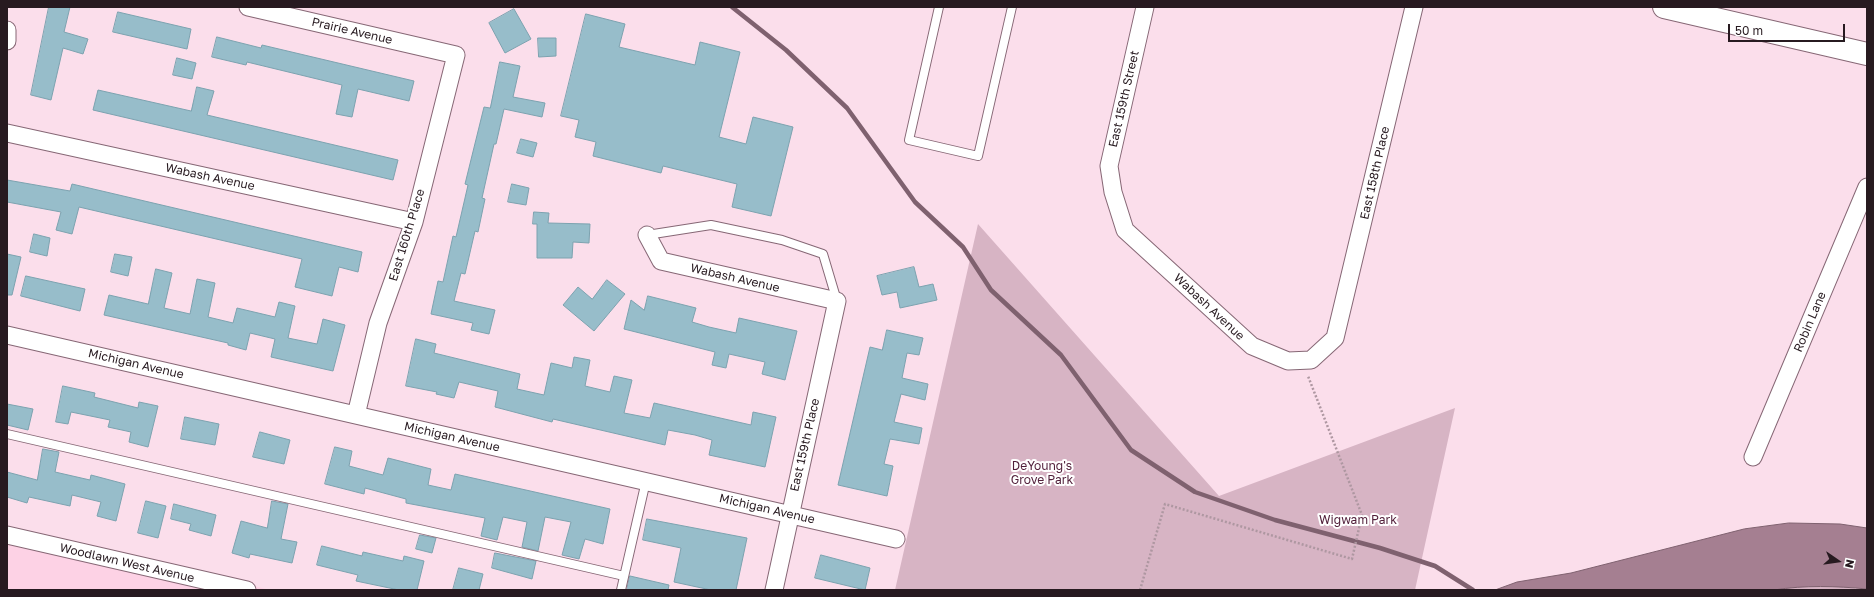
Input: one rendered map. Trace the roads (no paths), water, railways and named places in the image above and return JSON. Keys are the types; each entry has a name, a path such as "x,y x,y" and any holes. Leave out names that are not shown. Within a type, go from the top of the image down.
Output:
{"main road":[{"path":"1664,7 1867,54"}],"street":[{"name":"Prairie Avenue","path":"248,7 456,55"},
{"name":"East 159th Street","path":"1112,192 1109,166 1145,7"},
{"name":"East 158th Place","path":"1335,338 1414,7"},
{"path":"7,30 7,41"},
{"name":"East 160th Place","path":"356,415 378,323 414,222 456,55"},
{"name":"Wabash Avenue","path":"7,133 414,222"},
{"name":"Robin Lane","path":"1753,457 1867,187"},
{"name":"Wabash Avenue","path":"1112,192 1125,230 1252,346 1288,361 1311,360 1335,338"},
{"name":"Wabash Avenue","path":"647,235 661,261 837,301"},
{"name":"East 159th Place","path":"774,590 837,301"},
{"name":"Michigan Avenue","path":"7,335 896,539"},
{"name":"Woodlawn West Avenue","path":"7,535 247,590"}],"lane":[{"path":"939,7 909,140 978,156 1012,7"},
{"path":"647,235 711,225 782,240 823,254 837,301"},
{"path":"7,434 624,576"},
{"path":"621,590 646,481"}],"waterway":[{"path":"732,7 786,50 847,108 915,202 963,247 991,290 1061,355 1131,450 1195,492 1275,520 1380,548 1435,566 1473,590"}],"park label":[{"name":"DeYoung's Grove Park","path":"1042,473"},
{"name":"Wigwam Park","path":"1358,520"}]}
